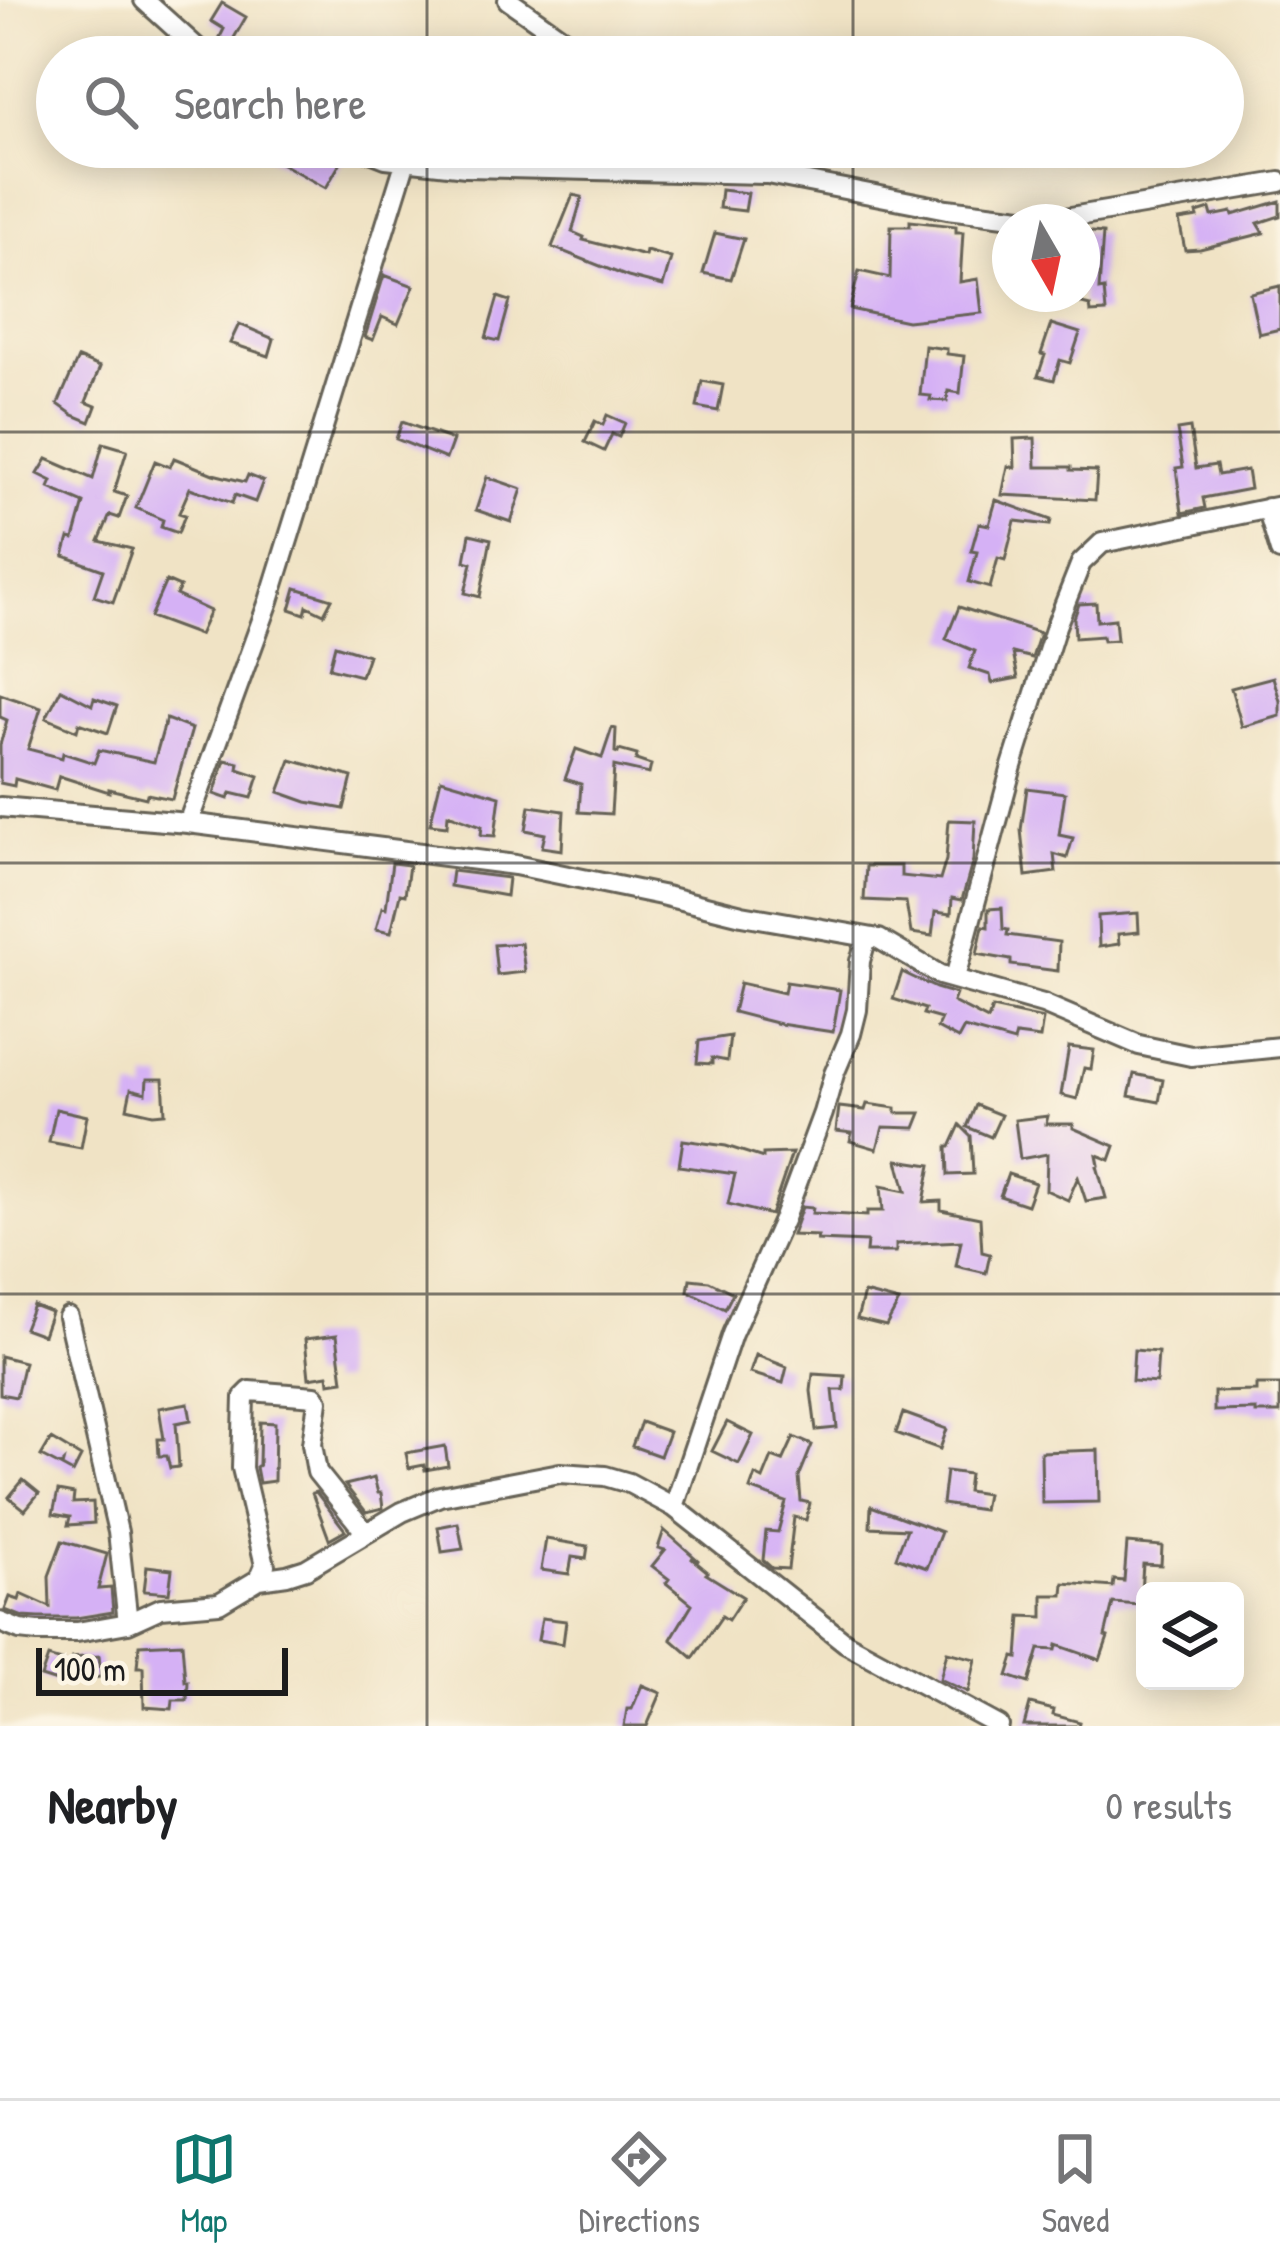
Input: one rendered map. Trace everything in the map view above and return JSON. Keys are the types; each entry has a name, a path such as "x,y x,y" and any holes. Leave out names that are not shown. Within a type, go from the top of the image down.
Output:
{"street":[{"path":"143,0 183,36"},
{"path":"508,0 559,36"},
{"path":"188,823 269,601 404,168"},
{"path":"509,168 767,174 946,209 1047,221 1280,182"},
{"path":"757,168 767,174"},
{"path":"955,978 1012,766 1056,626 1082,563 1102,543 1274,507 1280,551"},
{"path":"0,807 188,823 515,865 742,915 879,939 940,975 1043,1004 1139,1045 1191,1056 1280,1047"},
{"path":"674,1507 732,1334 784,1218 851,1034 867,937"},
{"path":"68,1317 118,1532 128,1623"},
{"path":"259,1579 265,1565 242,1468 244,1397 250,1391 315,1396 312,1444 317,1472 366,1533"},
{"path":"0,1622 20,1630 77,1632 128,1623 161,1608 218,1603 259,1579 306,1569 402,1512 440,1496 560,1473 605,1476 674,1507 846,1643 999,1726"}],"building":[{"path":"222,3 246,17 235,36 220,36 224,29 211,21"},
{"path":"289,168 337,168 326,188"},
{"path":"721,190 748,193 745,211 719,208"},
{"path":"573,195 582,197 572,232 583,240 671,258 663,286 552,247"},
{"path":"1280,201 1280,216 1258,223 1264,233 1185,250 1179,220 1210,209 1212,216 1233,215"},
{"path":"910,221 956,226 956,232 963,232 960,282 978,279 982,313 907,321 850,309 859,271 890,278 891,226 910,226"},
{"path":"715,233 744,239 731,279 703,273"},
{"path":"384,275 414,286 398,324 382,317 373,340 365,337"},
{"path":"1280,286 1280,329 1259,334 1250,293"},
{"path":"1104,289 1106,312 1091,313 1100,312 1100,290"},
{"path":"498,297 510,301 499,341 486,338"},
{"path":"239,324 274,339 269,356 230,343"},
{"path":"1051,324 1080,333 1070,363 1060,360 1054,380 1038,376"},
{"path":"925,346 964,356 960,393 948,391 947,401 920,395"},
{"path":"78,358 100,367 86,402 96,406 90,422 58,404"},
{"path":"702,381 723,385 718,411 697,407"},
{"path":"607,415 625,423 619,437 612,434 604,451 585,442 595,421 603,425"},
{"path":"402,422 453,440 446,459 396,439"},
{"path":"1190,428 1196,468 1216,465 1218,475 1247,470 1250,489 1203,498 1205,508 1182,513 1176,468 1183,467 1177,430"},
{"path":"1035,438 1036,467 1097,471 1095,500 1002,495 1008,466 1015,468 1014,439"},
{"path":"103,443 127,450 114,492 127,496 119,518 110,515 99,541 132,549 113,602 94,596 103,570 64,556 84,503 49,488 52,481 38,474 47,459 93,479"},
{"path":"174,458 213,474 245,482 248,475 263,481 255,502 235,495 232,503 190,488 179,513 185,515 178,533 161,527 163,520 136,508 155,461 170,467"},
{"path":"487,477 522,489 511,522 476,510"},
{"path":"996,500 1051,520 1050,525 1015,521 1005,560 998,558 990,588 969,582 977,552 971,551 979,523 989,525"},
{"path":"470,534 491,539 480,597 465,593 472,563 465,561"},
{"path":"166,581 180,587 176,595 210,611 199,635 150,617"},
{"path":"296,588 332,599 324,614 307,606 305,614 290,609"},
{"path":"1096,603 1097,621 1115,619 1117,640 1075,638 1079,604"},
{"path":"959,607 1040,633 1032,658 1013,653 1018,678 992,683 990,675 969,668 975,651 946,639"},
{"path":"335,645 368,655 361,676 329,668"},
{"path":"1273,677 1280,716 1242,727 1231,688"},
{"path":"61,689 92,705 94,698 117,706 108,733 79,723 77,731 46,718"},
{"path":"0,694 41,708 28,749 62,758 63,753 94,763 99,750 154,762 166,719 192,729 172,799 109,792 59,776 55,790 15,779 14,786 0,783 0,745 7,720 0,717"},
{"path":"612,728 616,729 615,752 637,755 636,760 651,765 649,774 614,766 611,814 579,812 581,784 565,779 576,749 602,758"},
{"path":"225,760 259,776 252,798 214,794"},
{"path":"291,760 352,777 344,809 279,792"},
{"path":"441,779 500,796 495,836 481,835 482,826 448,814 447,826 430,824"},
{"path":"1027,788 1065,793 1059,835 1073,838 1067,858 1054,854 1056,872 1026,876 1021,830"},
{"path":"530,806 564,811 562,850 542,847 545,834 526,830"},
{"path":"949,820 975,821 973,860 962,900 952,898 951,914 935,912 932,936 911,933 906,902 864,900 866,866 901,866 901,876 940,880"},
{"path":"392,863 409,865 405,895 400,894 391,932 376,929 382,907 386,908"},
{"path":"452,871 508,878 506,896 450,886"},
{"path":"1002,908 1007,935 1059,942 1058,971 1011,965 1011,960 977,954 983,926 988,927 988,909"},
{"path":"1138,913 1139,932 1118,934 1119,944 1099,947 1098,916"},
{"path":"521,943 525,972 497,975 494,945"},
{"path":"902,972 956,994 953,1002 988,1020 992,1008 1043,1019 1040,1038 1016,1035 1014,1042 964,1028 958,1039 937,1028 941,1019 923,1014 925,1009 893,999"},
{"path":"786,982 840,990 833,1032 733,1012 740,983 784,993"},
{"path":"730,1036 727,1061 712,1058 712,1064 697,1063 699,1041"},
{"path":"1069,1047 1094,1050 1077,1099 1061,1095"},
{"path":"1134,1074 1163,1080 1159,1102 1129,1096"},
{"path":"147,1079 163,1079 165,1113 127,1108 131,1089 146,1093"},
{"path":"867,1104 896,1108 896,1113 921,1113 915,1128 883,1127 877,1149 850,1141 852,1133 836,1131 839,1107 865,1110"},
{"path":"976,1105 1001,1115 991,1137 967,1127"},
{"path":"56,1109 87,1116 81,1148 49,1142"},
{"path":"1048,1116 1046,1124 1073,1124 1115,1146 1110,1160 1097,1155 1106,1198 1086,1201 1078,1177 1068,1200 1046,1190 1047,1154 1020,1159 1015,1120"},
{"path":"960,1125 971,1136 973,1174 948,1175 947,1147"},
{"path":"683,1140 763,1158 763,1154 792,1153 771,1215 728,1204 735,1174 679,1166"},
{"path":"898,1160 931,1165 924,1202 941,1201 941,1210 980,1218 982,1252 990,1254 986,1273 956,1266 961,1241 896,1244 896,1252 866,1252 867,1242 792,1235 802,1207 813,1208 812,1213 867,1216 867,1211 883,1211 881,1186 906,1191"},
{"path":"1008,1174 1035,1183 1027,1205 1000,1196"},
{"path":"690,1279 709,1281 733,1293 725,1309 688,1291"},
{"path":"864,1293 899,1302 886,1326 857,1319"},
{"path":"33,1305 51,1312 43,1335 24,1328"},
{"path":"337,1335 343,1381 329,1383 328,1375 309,1378 305,1339"},
{"path":"1134,1350 1158,1352 1156,1383 1132,1381"},
{"path":"756,1355 787,1367 783,1383 750,1373"},
{"path":"0,1356 24,1362 16,1397 0,1394"},
{"path":"813,1374 845,1376 844,1390 833,1390 837,1428 816,1430"},
{"path":"1256,1385 1280,1385 1280,1413 1214,1411 1214,1392 1256,1391"},
{"path":"188,1403 191,1420 176,1423 179,1467 170,1468 167,1456 159,1456 158,1439 164,1439 159,1408"},
{"path":"903,1413 947,1429 940,1449 896,1433"},
{"path":"260,1422 275,1423 274,1481 259,1483 256,1467"},
{"path":"641,1422 669,1432 660,1456 632,1446"},
{"path":"727,1422 753,1435 739,1464 712,1451"},
{"path":"794,1437 812,1445 799,1477 801,1501 810,1503 806,1520 794,1517 788,1569 772,1568 763,1560 766,1531 778,1532 786,1502 750,1489 755,1475 763,1479 772,1457 783,1461"},
{"path":"51,1439 81,1457 73,1473 63,1463 60,1466 41,1456"},
{"path":"445,1446 448,1466 409,1468 406,1453"},
{"path":"1098,1450 1099,1502 1042,1503 1041,1452"},
{"path":"946,1471 969,1474 967,1491 986,1494 983,1510 942,1504"},
{"path":"374,1478 383,1508 366,1512 345,1485"},
{"path":"23,1480 39,1493 25,1510 9,1497"},
{"path":"58,1491 74,1494 73,1503 93,1502 94,1523 68,1525 70,1517 53,1514"},
{"path":"316,1492 345,1530 329,1539 312,1493"},
{"path":"871,1506 941,1532 927,1568 896,1557 907,1529 870,1527"},
{"path":"458,1523 463,1549 442,1552 438,1527"},
{"path":"664,1530 699,1561 691,1558 706,1574 743,1597 728,1620 722,1616 693,1658 671,1639 692,1604 652,1566 665,1550 658,1548"},
{"path":"546,1539 588,1546 586,1559 572,1557 569,1574 541,1570"},
{"path":"62,1541 107,1554 98,1589 111,1588 113,1612 39,1618 5,1610 10,1597 19,1600 21,1594 50,1607 49,1576"},
{"path":"1127,1543 1162,1546 1161,1565 1143,1564 1142,1582 1136,1582 1136,1605 1113,1603 1100,1660 1057,1645 1056,1650 1039,1649 1029,1683 1008,1676 1014,1657 1018,1658 1021,1616 1043,1617 1043,1595 1063,1595 1064,1583 1113,1587 1114,1580 1124,1581"},
{"path":"147,1566 172,1569 169,1593 144,1591"},
{"path":"542,1618 566,1621 563,1644 538,1640"},
{"path":"182,1643 187,1700 173,1700 172,1709 144,1707 143,1667 137,1667 139,1645"},
{"path":"947,1652 976,1659 968,1692 940,1679"},
{"path":"99,1656 101,1674 109,1676 63,1684 41,1677 48,1657 73,1665 72,1658"},
{"path":"642,1685 661,1693 647,1726 624,1726 627,1709 632,1709"},
{"path":"1030,1704 1054,1710 1053,1715 1080,1722 1079,1726 1024,1726"}]}
